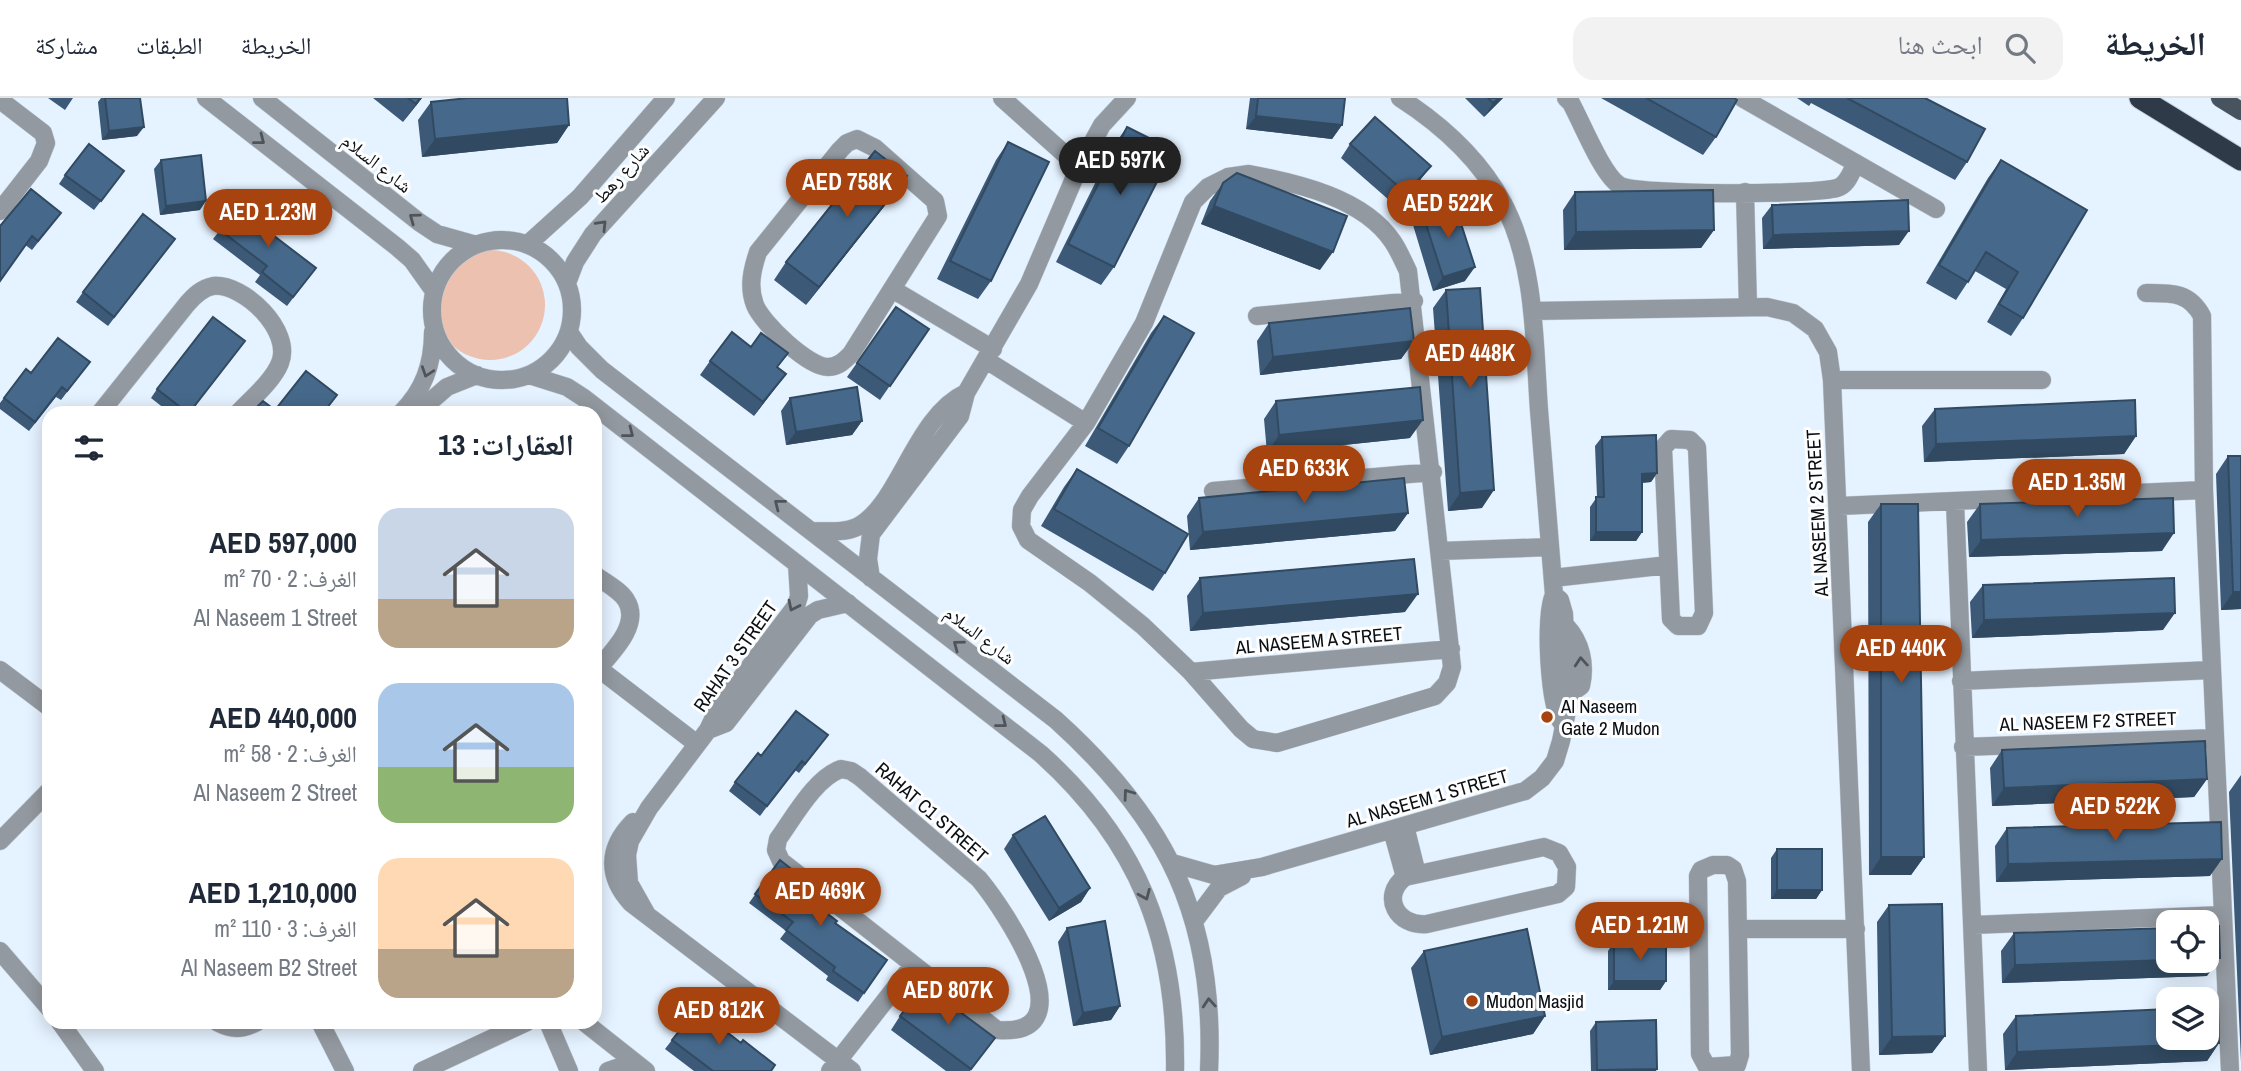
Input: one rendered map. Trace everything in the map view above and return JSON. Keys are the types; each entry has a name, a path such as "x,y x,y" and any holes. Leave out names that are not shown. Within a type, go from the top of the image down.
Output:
{"highway":[{"path":"2140,98 2241,160"},
{"path":"2160,98 2241,152"}],"main road":[{"path":"2220,98 2241,111"}],"street":[{"path":"206,98 404,253 434,291"},
{"name":"شارع السلام","path":"262,98 419,222 437,234 475,245"},
{"name":"شارع رهط","path":"528,244 580,197 666,98"},
{"name":"شارع رهط","path":"567,283 575,262 593,234 716,98"},
{"path":"1002,98 1079,167"},
{"path":"813,531 845,531 867,520 910,469 944,438 960,416 966,393 1029,284 1079,167 1102,125 1127,98"},
{"name":"AL NASEEM 1 STREET","path":"1172,863 1213,875 1262,867 1525,791 1542,778 1555,761 1561,741 1568,695 1550,607 1554,587 1532,311 1523,260 1503,204 1472,158 1433,118 1401,98"},
{"path":"1742,98 1936,209"},
{"path":"0,100 43,133 46,143 39,161 0,211"},
{"path":"1570,100 1611,178 1619,185 1640,191 1745,192 1838,188 1847,181 1856,163"},
{"path":"857,139 875,148 935,201 938,208 938,216 892,289 851,354 842,363 831,367 818,366 764,321 755,305 751,288 752,269 758,252 840,150 857,139"},
{"path":"1249,174 1271,178 1340,200 1369,216 1398,251 1408,271 1414,301 1451,649 1450,675 1447,683 1435,696 1277,743 1253,738 1241,729 1191,672 1132,617 1028,540 1021,526 1022,510 1086,423 1144,323 1193,202 1208,187 1228,177 1249,174"},
{"path":"1745,192 1748,307"},
{"path":"406,406 424,383 433,354 433,325 434,291 450,264 475,245 493,240 528,244 551,260 567,283 572,299 569,332 560,350 546,365 529,375 494,380 477,375 449,356 433,325"},
{"path":"106,406 187,304 198,292 212,286 229,288 269,318 280,331 284,348 280,365 244,406"},
{"path":"892,289 1086,423"},
{"path":"2146,293 2184,295 2195,304 2202,317 2204,490 2230,1071"},
{"path":"1257,317 1414,301"},
{"name":"AL NASEEM 2 STREET","path":"1532,311 1767,307 1793,313 1815,329 1828,352 1839,506 1861,1071"},
{"name":"شارع السلام","path":"569,332 602,370 1056,720 1091,751 1129,795 1172,863 1195,920 1205,959 1209,999 1209,1071"},
{"path":"425,406 447,387 477,375"},
{"path":"529,375 558,383 594,406"},
{"path":"1832,380 2042,380"},
{"path":"871,578 868,559 871,534 910,469 929,426 943,408 966,393"},
{"path":"602,412 1041,754 1076,785 1106,821 1131,861 1152,915 1171,989 1176,1030 1175,1071"},
{"path":"929,426 944,438"},
{"path":"1671,439 1690,440 1697,447 1699,479 1704,618 1698,625 1678,626 1671,619 1668,565 1663,448 1671,439"},
{"path":"1213,491 1433,472"},
{"path":"1839,506 2204,490"},
{"path":"1955,502 1978,1071"},
{"path":"1440,551 1550,547"},
{"name":"RAHAT 3 STREET","path":"775,647 799,596 797,564"},
{"path":"1554,587 1668,565"},
{"path":"602,580 625,598 631,613 629,629 602,664"},
{"name":"AL NASEEM 1 STREET","path":"1554,587 1563,607 1566,626 1559,651 1553,706 1562,723"},
{"name":"RAHAT 3 STREET","path":"840,1067 619,890 612,873 612,855 619,838 649,808 702,737 714,715 744,687 775,647 818,610 848,603"},
{"path":"1566,626 1580,648 1583,676 1581,686 1568,695"},
{"name":"AL NASEEM A STREET","path":"1191,672 1451,649"},
{"path":"0,670 42,702"},
{"path":"1961,681 2212,670"},
{"path":"602,673 702,737"},
{"name":"AL NASEEM F2 STREET","path":"1963,747 2215,738"},
{"name":"RAHAT C1 STREET","path":"841,769 851,771 979,879 1006,915 1016,934 1042,993 1040,1010 1030,1024 1022,1028 1014,1031 997,1030 913,965 780,861 776,850 778,839 830,773 841,769"},
{"path":"0,841 42,798"},
{"path":"1398,828 1411,876"},
{"path":"1544,847 1559,853 1569,877 1566,887 1549,898 1415,926 1404,921 1396,912 1394,901 1397,883 1411,876 1544,847"},
{"path":"1727,865 1737,875 1739,929 1740,1060 1732,1067 1707,1067 1700,1054 1698,876 1707,866 1727,865"},
{"name":"AL NASEEM 1 STREET","path":"1195,920 1219,888 1262,867"},
{"path":"1973,925 2223,915"},
{"path":"1739,929 1856,929"},
{"path":"0,951 42,1000"},
{"path":"840,1067 913,965"},
{"path":"65,1029 95,1071"},
{"path":"324,1029 345,1071"},
{"path":"422,1071 512,1029"},
{"path":"551,1029 569,1071"},
{"path":"593,1029 640,1066"},
{"path":"608,1071 640,1066"}],"shaded area":[{"path":"490,250 511,254 529,266 541,284 545,305 541,326 529,344 511,356 490,360 469,356 451,344 439,326 435,305 439,284 451,266 469,254"}],"building":[{"path":"105,98 140,98 144,127 109,131"},
{"path":"408,98 420,98 416,104"},
{"path":"468,98 567,98 569,125 435,139 431,102"},
{"path":"1258,98 1345,98 1342,125 1256,116"},
{"path":"1646,98 1734,98 1737,100 1716,137"},
{"path":"1847,98 1925,98 1985,129 1967,162"},
{"path":"1375,117 1431,166 1406,193 1350,144"},
{"path":"1127,127 1173,150 1114,267 1068,244"},
{"path":"1008,142 1049,162 991,281 950,261"},
{"path":"89,144 124,171 101,201 65,175"},
{"path":"875,151 907,176 819,287 786,262"},
{"path":"201,155 206,201 166,206 161,160"},
{"path":"2001,160 2087,210 2023,318 1999,304 2018,272 1986,252 1968,282 1939,265"},
{"path":"1237,173 1347,216 1333,252 1214,206 1223,183"},
{"path":"31,189 61,213 38,241 32,236 0,281 0,226"},
{"path":"1713,190 1714,230 1576,232 1575,192"},
{"path":"1908,200 1909,231 1773,235 1772,205"},
{"path":"242,201 274,225 269,232 316,268 293,297 262,272 267,266 220,230"},
{"path":"1454,202 1475,267 1443,277 1422,212"},
{"path":"143,214 175,239 114,317 83,292"},
{"path":"1480,288 1494,490 1460,493 1446,290"},
{"path":"896,307 929,329 890,386 857,363"},
{"path":"1410,308 1414,341 1273,357 1269,323"},
{"path":"1164,316 1194,333 1129,446 1098,428"},
{"path":"213,317 245,341 194,406 179,406 157,389"},
{"path":"732,332 751,347 761,333 788,353 777,367 786,374 763,402 710,361"},
{"path":"58,338 90,362 67,391 62,387 47,406 42,406 42,413 35,422 4,398 26,369 31,373"},
{"path":"306,371 337,395 328,406 278,406"},
{"path":"857,387 862,421 796,432 790,398"},
{"path":"1420,387 1423,420 1279,435 1276,401"},
{"path":"2135,400 2136,436 1936,444 1935,409"},
{"path":"1656,435 1657,473 1642,474 1642,532 1596,532 1596,497 1604,497 1602,437"},
{"path":"2228,456 2241,456 2241,592 2233,592"},
{"path":"1077,469 1188,534 1165,573 1054,509"},
{"path":"1404,478 1408,513 1203,532 1199,498"},
{"path":"2173,498 2174,533 1981,540 1980,504"},
{"path":"1881,504 1918,504 1924,857 1881,857"},
{"path":"1414,559 1418,594 1203,613 1200,578"},
{"path":"2174,578 2175,613 1984,620 1983,585"},
{"path":"796,711 828,735 805,764 802,761 767,806 735,782 758,753 761,756"},
{"path":"2205,741 2207,779 2004,788 2002,750"},
{"path":"1045,816 1090,888 1059,908 1013,835"},
{"path":"2221,822 2222,859 2008,864 2007,828"},
{"path":"1777,849 1822,849 1822,890 1777,890"},
{"path":"780,860 810,884 802,894 837,921 835,923 887,960 864,993 833,971 835,967 786,930 793,922 755,894"},
{"path":"1942,904 1945,1036 1892,1037 1889,905"},
{"path":"1105,921 1120,1006 1083,1013 1067,928"},
{"path":"2156,928 2156,960 2015,965 2014,933"},
{"name":"Mudon Masjid","path":"1527,929 1545,1016 1442,1037 1424,951"},
{"path":"1614,942 1666,942 1666,981 1614,981"},
{"path":"924,985 995,1038 971,1069 900,1016"},
{"path":"697,1009 775,1065 771,1071 713,1071 672,1040"},
{"path":"2156,1010 2156,1046 2017,1052 2016,1016"},
{"path":"1656,1020 1657,1069 1597,1070 1596,1022"}],"place":[{"name":"Al Naseem Gate 2 Mudon","path":"1547,717"},
{"name":"Mudon Masjid","path":"1472,1001"}]}
